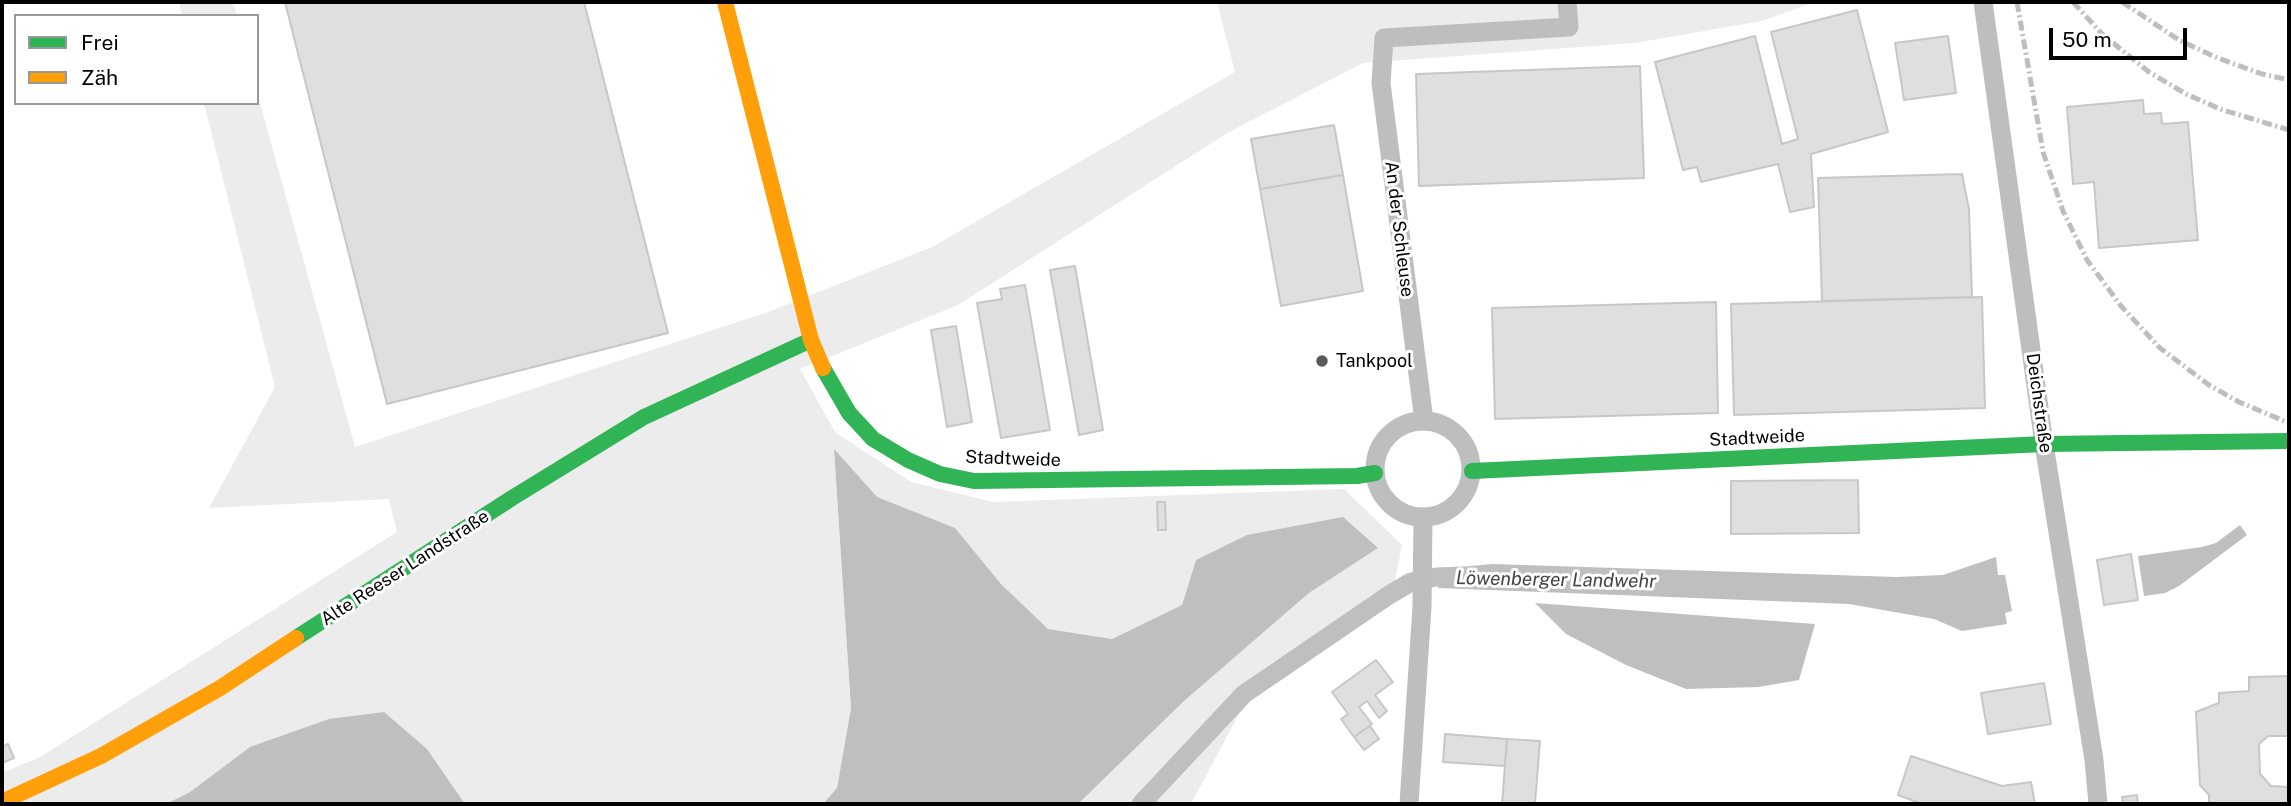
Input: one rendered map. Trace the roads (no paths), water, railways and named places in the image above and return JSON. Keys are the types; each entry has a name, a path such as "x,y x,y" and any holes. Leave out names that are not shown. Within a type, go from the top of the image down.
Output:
{"street":[{"name":"Stadtweide","path":"725,2 811,340 826,375 849,413 873,439 908,460 940,474 974,481 1357,476 1375,473"},
{"name":"An der Schleuse","path":"1424,421 1381,83 1384,38 1569,27 1567,2"},
{"name":"Deichstraße","path":"1983,2 2044,444 2095,760 2098,804"},
{"name":"Alte Reeser Landstraße","path":"2,802 102,756 220,688 512,498 644,417 811,340"},
{"path":"1424,421 1439,423 1453,430 1464,442 1472,471 1469,486 1462,499 1437,516 1423,518 1396,509 1385,500 1375,473 1380,447 1388,436 1398,427 1410,422 1424,421"},
{"name":"Stadtweide","path":"1472,471 2044,444 2289,441"},
{"path":"1409,804 1422,607 1423,518"}],"water":[{"path":"834,449 877,497 955,528 1001,584 1048,629 1112,639 1182,605 1196,560 1247,535 1343,517 1378,548 1309,593 1184,701 1078,804 823,804 837,788 851,708"},
{"path":"2240,525 2247,535 2179,586 2165,593 2144,596 2138,556 2216,543"},
{"path":"1996,557 1998,575 2005,575 2012,611 2005,613 2007,624 1962,631 1934,619 1849,604 1438,588 1439,569 1492,564 1897,577 1943,575"},
{"path":"1535,603 1815,624 1799,680 1759,687 1686,689 1626,665 1566,634"},
{"path":"384,712 427,749 465,804 166,804 190,792 250,747 329,719"}],"waterway":[{"name":"Löwenberger Landwehr","path":"1141,804 1244,694 1411,582 1436,577 1463,576"}],"railway":[{"path":"2017,2 2043,152 2063,211 2087,260 2121,306 2160,348 2209,385 2239,402 2289,423"},
{"path":"2073,2 2102,34 2149,72 2186,94 2220,109 2289,130"},
{"path":"2122,2 2179,40 2215,57 2262,74 2289,80"}],"place":[{"name":"Tankpool","path":"1322,361"}]}
